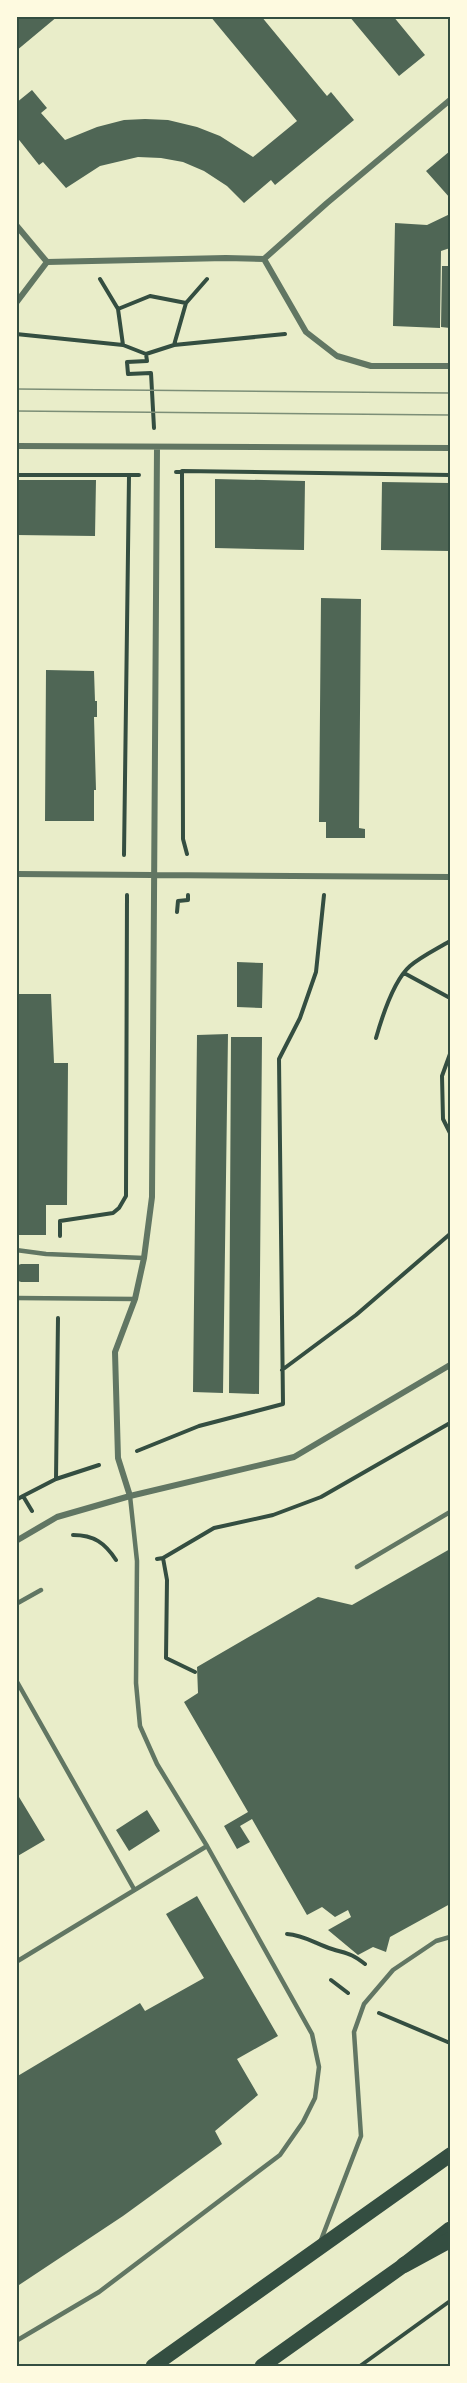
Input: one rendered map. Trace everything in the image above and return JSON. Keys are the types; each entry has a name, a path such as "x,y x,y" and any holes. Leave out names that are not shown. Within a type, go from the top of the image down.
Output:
{"highway":[{"path":"404,2265 450,2240"}],"main road":[{"path":"153,2367 450,2155"},
{"path":"262,2367 404,2265 450,2229"}],"street":[{"path":"16,225 47,261 264,259 450,100"},
{"path":"264,259 306,332 337,356 371,366 450,366"},
{"path":"16,303 47,261"},
{"path":"16,446 450,448"},
{"path":"130,1496 118,1458 115,1352 135,1299 144,1258 152,1197 156,874 157,448"},
{"path":"16,874 450,877"},
{"path":"16,1541 57,1517 130,1496 294,1457 450,1365"}],"lane":[{"path":"16,1250 59,1255 144,1258"},
{"path":"16,1298 135,1299"},
{"path":"16,2341 99,2292 280,2155 303,2122 315,2098 319,2067 312,2034 207,1846 157,1764 140,1726 136,1683 137,1561 130,1496"},
{"path":"357,1567 450,1512"},
{"path":"16,1604 40,1590"},
{"path":"16,1680 134,1890"},
{"path":"16,1962 207,1846"},
{"path":"318,2248 361,2136 354,2032 364,2004 393,1970 436,1941 450,1937"}],"path":[{"path":"89,261 118,309 123,345"},
{"path":"118,309 150,296 186,303 174,345"},
{"path":"16,334 123,345 146,354 174,345 306,332"},
{"path":"146,354 147,361 127,362 128,374 151,373 154,428 182,428 183,838 187,855 188,900 178,901 177,922"},
{"path":"16,475 129,476 182,472 450,475"},
{"path":"59,1255 60,1221 113,1213 126,1196 127,910 124,855 126,843 129,476"},
{"path":"124,855 187,855 196,858"},
{"path":"23,1496 56,1479 118,1458 199,1426 283,1404 279,1059 300,1018 316,972 326,877"},
{"path":"376,1038 385,1008 404,973 410,966 450,941"},
{"path":"404,973 450,998"},
{"path":"450,1054 442,1076 443,1119 450,1133"},
{"path":"281,1371 356,1315 450,1234"},
{"path":"56,1479 58,1297"},
{"path":"69,1535 86,1535 97,1539 109,1549 118,1564 163,1558 214,1528 273,1515 321,1497 450,1423"},
{"path":"163,1558 166,1580 166,1658 195,1672"},
{"path":"287,1934 301,1935 337,1950 348,1952 365,1964"},
{"path":"337,1950 345,1945"},
{"path":"331,1980 364,2004 450,2043"},
{"path":"360,2367 450,2301"}],"building":[{"path":"16,16 58,16 16,51"},
{"path":"210,16 261,16 327,96 331,92 354,120 275,185 271,180 244,203 227,186 204,171 183,162 138,157 100,166 66,188 43,162 39,165 16,136 16,103 32,90 47,108 41,113 65,140 97,127 124,120 168,120 197,127 220,136 253,157 297,121"},
{"path":"349,16 393,16 425,55 399,76"},
{"path":"450,151 450,198 426,171"},
{"path":"450,214 450,248 441,251 440,328 393,326 395,223 427,225"},
{"path":"442,266 450,266 450,328 441,327"},
{"path":"215,479 305,481 304,550 215,548"},
{"path":"16,480 96,480 95,536 16,535"},
{"path":"382,482 450,483 450,551 381,550"},
{"path":"321,598 361,599 359,828 365,829 365,838 326,838 326,822 319,822"},
{"path":"46,670 94,671 97,717 94,717 96,790 94,790 94,821 45,821"},
{"path":"237,962 263,963 262,1008 237,1007"},
{"path":"16,994 51,994 54,1063 68,1063 67,1205 46,1205 46,1235 19,1235 19,1205 16,1205"},
{"path":"228,1034 223,1393 193,1392 197,1035"},
{"path":"231,1037 262,1037 259,1394 229,1393"},
{"path":"39,1264 39,1282 16,1280 16,1266"},
{"path":"450,1549 450,1904 390,1937 386,1952 373,1947 358,1955 328,1930 351,1917 348,1910 335,1917 322,1907 307,1915 252,1819 240,1826 250,1842 237,1849 224,1826 248,1812 184,1702 198,1693 197,1667 318,1597 352,1605"},
{"path":"16,1792 45,1840 16,1857"},
{"path":"147,1810 160,1831 129,1851 116,1830"},
{"path":"197,1896 278,2036 237,2059 258,2095 215,2131 222,2144 123,2216 16,2287 16,2077 140,2003 145,2011 204,1978 166,1914"}],"tram line":[{"path":"16,389 450,393"},
{"path":"16,411 450,415"}]}
